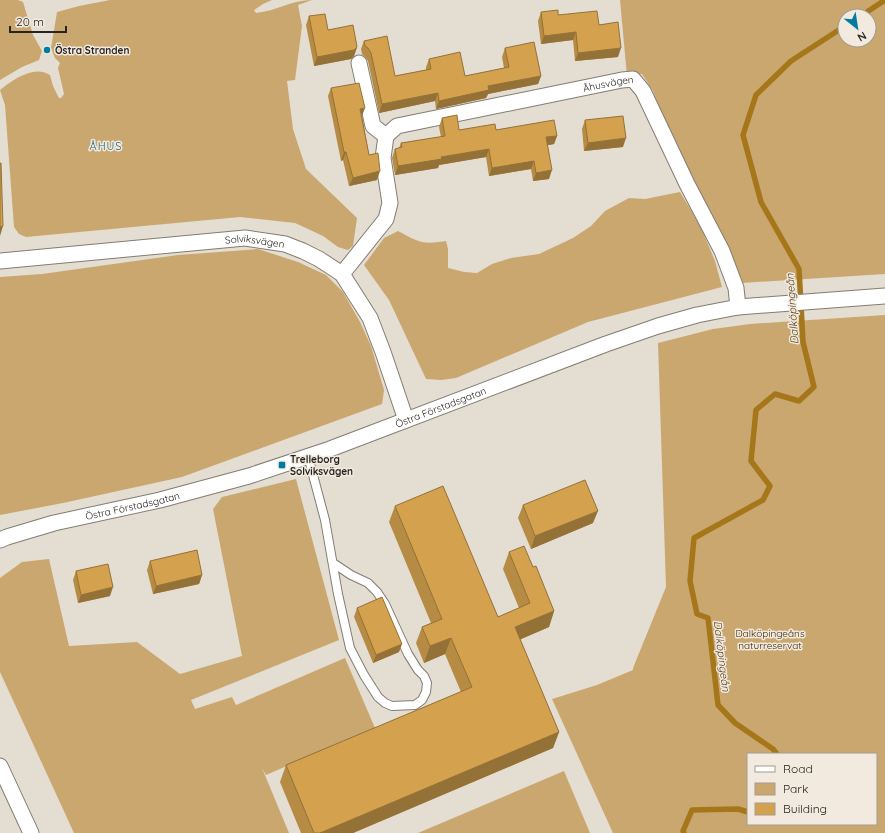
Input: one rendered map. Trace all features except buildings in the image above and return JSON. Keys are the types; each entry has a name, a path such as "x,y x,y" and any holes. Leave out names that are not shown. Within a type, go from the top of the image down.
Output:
{"street":[{"path":"342,274 386,219 390,203 383,158 386,136 373,126 359,63"},
{"name":"Åhusvägen","path":"386,136 397,126 633,79 643,91 686,184 722,251 736,288 738,307"},
{"name":"Solviksvägen","path":"0,261 244,238 285,244 314,256 342,274 370,318 406,420"},
{"name":"Östra Förstadsgatan","path":"0,540 54,523 160,500 249,476 406,420 606,344 658,326 697,315 738,307 885,296"},
{"path":"0,766 31,833"}],"lane":[{"path":"308,456 325,520 333,564 350,648 364,675 378,697 385,703 392,706 415,705 422,700 426,692 427,683 424,676 418,670 408,654 385,604 377,592 368,583 333,564"}],"green space":[{"path":"0,0 18,0 23,2 33,35 42,51 39,60 22,67 0,80"},
{"path":"110,0 272,0 254,10 256,13 305,0 312,0 298,5 302,26 295,80 287,81 293,129 306,169 357,218 353,246 348,250 338,247 323,236 295,223 240,217 26,237 19,234 14,227 5,105 0,90 11,82 31,72 44,72 50,75 53,86 59,98 61,98 64,94 58,68 60,63 55,58 51,48 57,12"},
{"path":"620,0 885,0 885,274 742,283 666,126 653,91 642,74 627,76"},
{"path":"680,192 700,225 715,261 722,287 588,322 456,378 441,380 426,379 389,300 364,265 384,238 398,231 420,242 431,243 446,241 448,249 448,268 464,272 477,273 492,264 511,258 539,254 573,238 591,226 605,211 629,198 645,199"},
{"path":"258,249 298,262 326,275 343,292 360,322 371,346 384,390 382,404 182,477 0,515 0,277 42,274 178,255"},
{"name":"Dalköpingeåns naturreservat","path":"885,315 885,833 613,833 552,699 597,685 633,670 666,587 658,343 713,329 750,324"},
{"path":"296,479 339,640 191,700 195,709 232,697 236,705 345,658 375,728 266,775 262,768 289,833 74,833 0,672 0,578 22,562 49,559 69,646 137,642 180,674 242,656 213,509 222,497"},
{"path":"564,771 590,833 418,833"}],"waterway":[{"name":"Dalköpingeån","path":"873,8 885,0"},
{"name":"Dalköpingeån","path":"776,753 773,749 735,723 718,705 708,618 697,614 690,581 694,538 763,500 770,486 751,461 756,410 775,394 799,401 814,387 803,342 799,269 761,202 743,135 756,95 791,61 837,31"},
{"name":"Dalköpingeån","path":"684,833 683,831 692,810 738,809 747,812"}],"place":[{"name":"Östra Stranden","path":"47,50"},
{"name":"Trelleborg Solviksvägen","path":"282,465"}],"district":[{"name":"ÅHUS","path":"106,146"}]}
